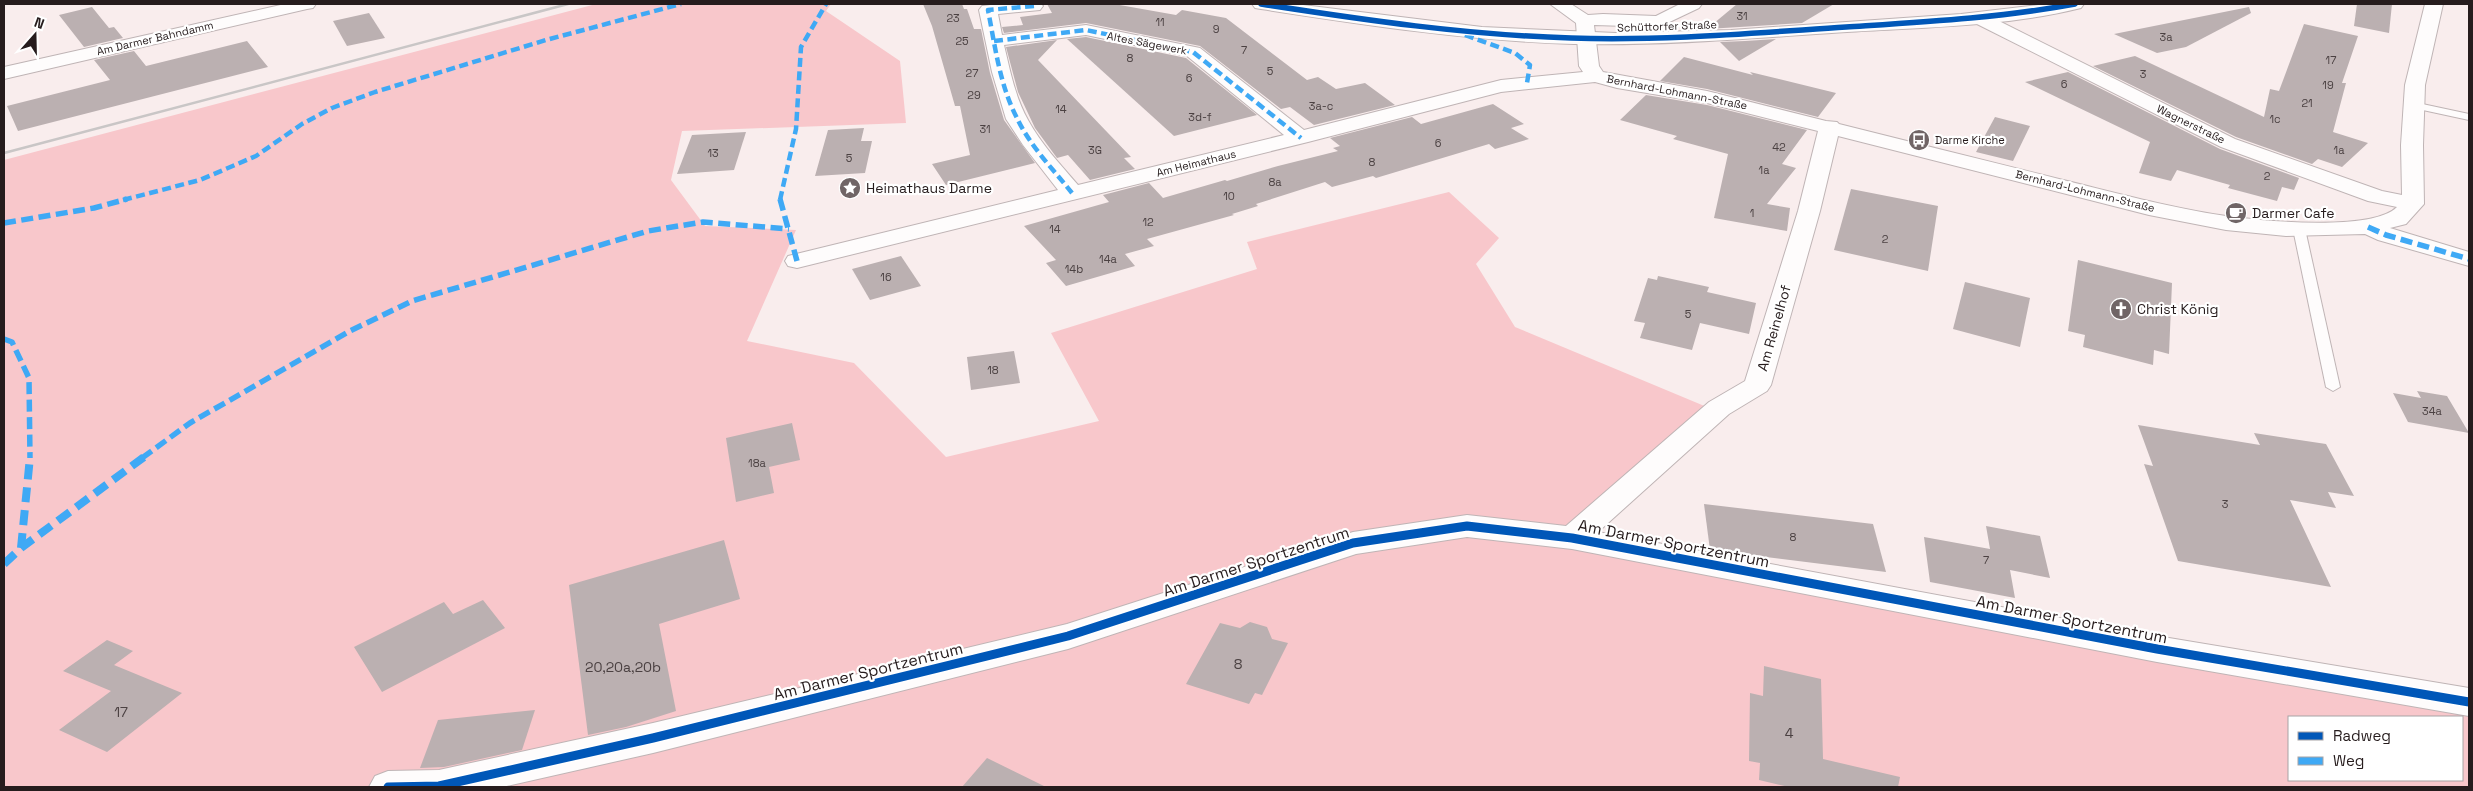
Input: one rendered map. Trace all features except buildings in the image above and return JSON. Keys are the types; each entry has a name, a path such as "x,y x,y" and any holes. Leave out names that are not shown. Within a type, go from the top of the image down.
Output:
{"street":[{"name":"Am Darmer Bahndamm","path":"4,73 307,4"},
{"name":"Schüttorfer Straße","path":"1261,4 1366,20 1443,28 1586,30 1726,35 1979,18 2075,4"},
{"path":"1559,4 1586,30 1603,20 1659,22 1693,4"},
{"path":"2413,204 2413,105 2415,86 2434,4"},
{"path":"1034,6 988,10 1012,109 1038,150 1072,193"},
{"name":"Wagnerstraße","path":"1979,18 2228,143 2376,196 2413,204"},
{"name":"Altes Sägewerk","path":"994,41 1086,30 1193,52 1302,138"},
{"name":"Bernhard-Lohmann-Straße","path":"1586,30 1589,66 1596,76 1618,82 1707,97 1830,126 2149,208 2226,223 2299,229 2368,227 2398,219 2413,204"},
{"name":"Am Heimathaus","path":"797,261 1302,138 1501,86 1596,76"},
{"name":"Am Reinelhof","path":"1572,538 1719,408 1757,385 1809,211 1830,126"},
{"path":"2368,227 2404,241 2469,259"},
{"name":"Am Darmer Sportzentrum","path":"388,787 448,783 663,736 1068,636 1353,543 1466,526 1572,538 2157,649 2469,702"}],"lane":[{"path":"2413,105 2469,117"},
{"path":"2299,229 2333,387"}],"shaded area":[{"path":"596,4 831,4 826,11 900,61 906,123 682,131 671,180 705,226 796,230 747,341 854,363 946,457 1099,421 1051,333 1257,269 1247,242 1449,192 1499,238 1476,264 1515,327 1726,415 1578,543 2469,704 2469,787 4,787 4,160"}],"railway":[{"path":"4,153 568,4"}],"marked path":[{"path":"4,223 94,208 200,180 256,156 302,124 332,108 375,92 546,40 681,4"},
{"path":"797,261 780,201 796,129 801,47 826,4"},
{"path":"1034,6 988,10 995,47 1008,96 1017,119 1039,152 1072,193"},
{"path":"994,41 1086,30 1193,52 1301,138"},
{"path":"1465,35 1515,53 1530,65 1527,83"},
{"path":"4,564 21,548 190,423 350,331 412,301 648,231 703,222 789,229"},
{"path":"2368,227 2386,235 2469,259"},
{"path":"4,339 12,342 29,378 31,449 25,491 21,548"}],"cycle path":[{"path":"1261,4 1394,23 1482,33 1616,39 1703,37 1989,17 2075,4"},
{"path":"388,787 439,786 653,738 1068,636 1353,543 1467,526 1572,538 2157,649 2469,702"}],"place":[{"name":"Darme Kirche","path":"1919,140"},
{"name":"Heimathaus Darme","path":"850,188"},
{"name":"Darmer Cafe","path":"2236,213"},
{"name":"Christ König","path":"2121,309"}]}
